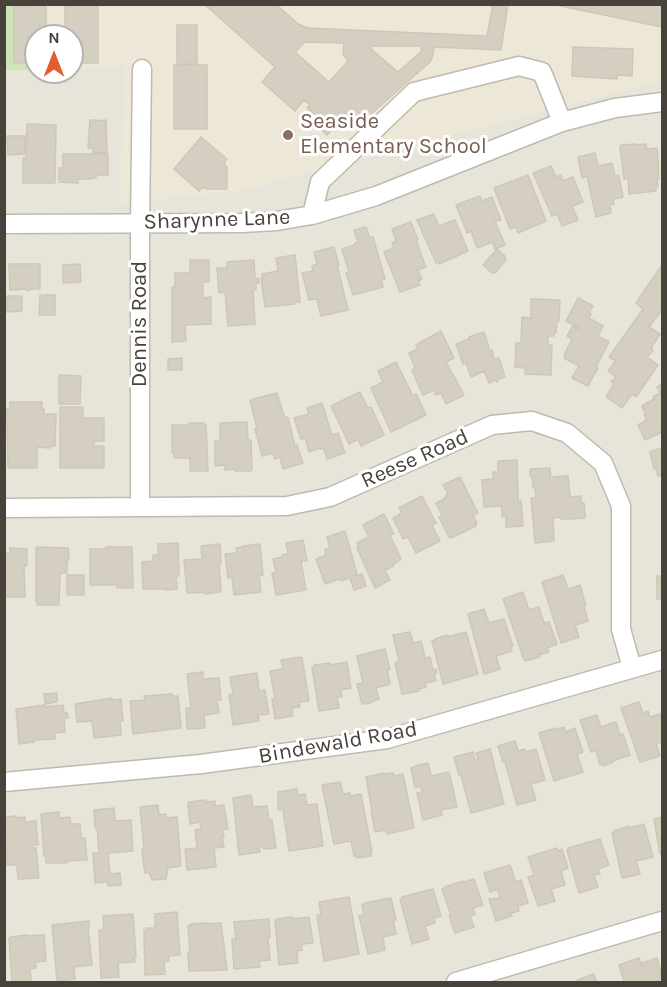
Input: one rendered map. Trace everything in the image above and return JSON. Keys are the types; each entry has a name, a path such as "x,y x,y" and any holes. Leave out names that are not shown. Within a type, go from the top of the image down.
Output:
{"street":[{"path":"312,215 320,182 414,92 519,66 542,72 562,122"},
{"name":"Dennis Road","path":"140,507 142,69"},
{"name":"Sharynne Lane","path":"4,224 242,223 277,221 312,215 376,196 562,122 615,108 663,102"},
{"name":"Reese Road","path":"4,508 287,506 330,497 492,425 532,421 567,433 603,463 621,506 621,629 632,668"},
{"name":"Bindewald Road","path":"4,782 201,764 387,739 663,660"},
{"path":"456,982 663,921"}],"shaded area":[{"name":"Seaside Elementary School","path":"30,5 662,5 662,80 245,189 120,202 124,65 84,67 84,24 30,24"},
{"path":"124,65 121,202 245,189 662,80 662,982 5,982 5,70 24,70 24,84 84,84 84,67"}],"green space":[{"path":"5,5 30,5 30,24 24,24 24,70 5,70"}],"building":[{"path":"204,4 276,4 298,24 308,28 487,36 493,4 508,4 501,50 434,47 430,62 363,121 351,110 334,131 332,129 327,135 315,124 320,119 307,108 310,105 304,100 295,111 262,82 275,67","holes":["305,42 344,43 343,54 348,61 329,82 295,52","371,46 421,46 421,52 398,72 372,50"]},
{"path":"551,4 662,4 662,27"},
{"path":"46,5 46,24 24,24 24,63 14,63 14,6"},
{"path":"65,5 98,5 98,63 84,63 84,24 65,24"},
{"path":"177,25 197,25 197,64 177,64"},
{"path":"573,47 633,49 632,76 617,75 617,79 572,76"},
{"path":"174,65 207,65 207,129 174,129"},
{"path":"90,120 106,120 107,153 93,153 93,148 88,148"},
{"path":"27,124 56,125 55,183 23,183"},
{"path":"7,136 25,136 25,154 8,155"},
{"path":"201,137 227,159 224,162 227,168 227,189 203,187 199,191 174,169"},
{"path":"646,144 647,149 657,148 659,179 657,179 656,191 629,194 628,178 624,179 620,147"},
{"path":"595,153 598,166 612,163 615,176 619,176 623,197 613,199 614,204 610,205 611,213 596,217 587,176 582,178 578,157"},
{"path":"63,154 108,154 108,175 96,175 96,178 92,179 78,179 78,183 59,182 59,168 65,168 63,167"},
{"path":"551,166 556,177 561,175 563,181 573,177 583,202 572,206 578,220 562,226 557,214 552,216 533,173"},
{"path":"528,175 546,221 518,233 516,227 510,229 494,188"},
{"path":"480,196 482,201 492,197 501,220 495,221 505,245 495,249 493,242 477,248 471,231 467,233 456,205"},
{"path":"434,214 439,226 455,220 468,251 439,264 439,262 436,263 417,220"},
{"path":"411,222 426,267 418,270 422,279 418,281 420,285 400,292 384,252 394,248 392,243 396,241 392,229"},
{"path":"366,227 370,238 373,237 385,279 381,280 383,287 353,295 342,249 358,242 354,230"},
{"path":"334,247 348,310 321,316 317,299 309,300 302,273 313,271 312,266 317,264 314,252"},
{"path":"497,249 506,260 495,273 492,273 483,265"},
{"path":"295,255 300,302 265,307 262,274 278,271 276,258"},
{"path":"190,260 209,260 209,282 203,282 203,298 211,297 211,324 185,325 186,341 172,342 172,287 175,287 175,273 190,273"},
{"path":"254,260 255,279 258,278 259,283 256,283 256,290 253,290 255,324 228,326 225,292 219,293 217,268 227,268 227,262"},
{"path":"9,264 40,264 40,289 10,290"},
{"path":"80,264 81,282 63,283 63,265"},
{"path":"662,265 662,310 649,327 660,334 647,357 658,365 636,397 632,394 622,408 606,397 614,384 611,382 616,377 608,371 616,361 609,357 643,309 636,303"},
{"path":"40,295 55,295 55,315 39,315"},
{"path":"7,296 22,296 22,311 7,312"},
{"path":"578,298 593,306 589,318 603,326 598,336 609,342 588,386 572,378 579,366 564,358 572,339 567,336 573,326 579,328 566,321"},
{"path":"531,299 560,300 556,333 554,336 548,336 548,345 552,345 551,375 525,374 525,368 515,367 516,343 521,343 522,317 531,318"},
{"path":"441,331 454,358 446,362 464,395 446,404 441,393 436,395 434,390 423,395 412,370 415,368 409,353 418,349 416,345"},
{"path":"484,332 494,360 499,358 505,377 497,382 495,380 489,383 484,371 471,377 466,363 463,364 456,344"},
{"path":"182,358 182,370 168,370 168,359"},
{"path":"396,362 413,396 416,394 426,415 391,432 371,388 383,382 378,371"},
{"path":"59,375 81,376 80,404 59,404"},
{"path":"662,384 662,432 645,440 638,425 647,420 642,406 660,393 657,387"},
{"path":"360,392 368,408 371,407 384,435 361,446 358,439 349,444 331,406"},
{"path":"277,393 303,463 283,469 280,457 275,459 273,453 262,456 250,400"},
{"path":"10,402 42,402 44,414 56,414 55,446 37,447 37,468 8,468 7,409 10,409"},
{"path":"322,403 332,435 338,433 345,453 327,459 324,449 309,452 305,438 301,439 294,418 309,414 307,408"},
{"path":"60,407 83,407 83,418 104,418 104,441 94,441 94,446 104,446 104,468 60,468"},
{"path":"247,422 248,440 251,440 251,471 225,470 225,465 215,466 215,441 220,441 220,423"},
{"path":"189,423 206,425 208,471 190,471 190,458 174,458 174,453 172,453 172,425 189,425"},
{"path":"662,448 662,475 658,476 650,452"},
{"path":"517,460 518,501 521,501 523,526 506,527 506,517 502,517 502,506 484,507 482,480 493,479 493,472 498,472 498,461"},
{"path":"550,468 551,482 554,482 553,477 568,476 570,497 581,496 585,518 553,518 554,541 535,543 531,498 536,497 530,469"},
{"path":"460,477 478,513 473,515 477,523 476,526 451,538 439,517 442,515 436,503 446,498 448,494 443,485"},
{"path":"422,496 436,523 432,525 440,541 416,553 408,537 403,539 393,518 402,513 399,508"},
{"path":"384,514 394,534 390,535 401,559 394,566 385,570 390,580 375,588 357,548 359,547 357,543 369,537 363,525"},
{"path":"345,531 357,574 354,575 362,574 366,586 354,590 350,578 325,584 316,559 326,555 325,550 330,548 327,537"},
{"path":"303,540 307,561 301,561 306,590 276,595 272,573 276,572 273,559 288,554 286,543"},
{"path":"178,543 177,589 143,589 142,562 153,561 153,555 158,555 158,544"},
{"path":"220,544 221,591 205,594 205,592 187,593 184,560 202,559 201,546"},
{"path":"260,544 263,575 259,575 261,592 234,595 232,577 228,578 225,554 237,553 236,548 243,546"},
{"path":"106,547 132,547 133,588 117,588 117,585 90,585 90,549 106,549"},
{"path":"10,548 27,549 27,566 24,566 25,597 4,597 4,553 10,553"},
{"path":"36,548 68,548 67,573 60,573 59,605 37,605"},
{"path":"67,575 84,575 84,595 67,595"},
{"path":"563,575 568,589 580,585 588,621 575,625 579,637 561,643 542,582"},
{"path":"657,576 662,576 662,599 657,599"},
{"path":"523,592 529,610 539,607 544,623 549,622 557,644 547,648 549,652 539,655 540,657 525,661 503,599"},
{"path":"484,609 489,623 504,619 513,646 510,647 512,651 496,656 500,669 484,674 468,614"},
{"path":"410,632 413,643 421,641 425,658 430,657 433,670 436,669 437,673 434,674 436,681 425,683 426,687 419,691 402,694 395,663 399,662 393,635"},
{"path":"466,632 478,674 443,684 432,641"},
{"path":"385,649 390,670 387,670 390,684 376,688 379,699 362,704 357,684 363,683 357,656"},
{"path":"302,657 309,701 299,702 300,707 292,708 293,716 275,719 272,699 275,699 270,671 283,669 281,660"},
{"path":"347,662 351,688 341,690 342,697 337,697 339,708 319,711 312,668 314,665"},
{"path":"203,672 203,679 219,678 221,700 217,700 219,713 204,715 205,728 187,729 186,708 191,708 187,674"},
{"path":"257,673 259,691 265,690 269,714 258,715 259,721 233,725 229,695 233,694 230,677"},
{"path":"57,693 57,702 45,704 44,694"},
{"path":"172,694 172,696 178,696 181,728 133,734 130,701 145,700 144,696"},
{"path":"112,698 112,700 121,699 123,721 120,721 121,735 94,738 92,721 77,722 75,704"},
{"path":"639,702 643,713 648,711 650,717 660,714 662,720 662,742 656,744 660,756 640,762 621,708"},
{"path":"45,705 46,707 63,705 64,713 67,713 68,718 64,718 65,732 55,733 55,739 34,740 34,742 19,744 16,709"},
{"path":"597,715 601,727 616,722 630,755 604,766 600,765 596,751 591,752 580,720"},
{"path":"564,727 566,732 575,728 583,752 577,754 583,772 554,781 539,733"},
{"path":"515,741 518,751 525,749 526,752 536,749 545,780 531,784 536,800 517,805 498,746"},
{"path":"490,749 504,804 471,813 454,757 473,752 475,760 478,759 476,753"},
{"path":"428,763 431,776 449,772 457,807 441,810 442,815 423,820 417,793 422,792 421,786 415,788 411,768"},
{"path":"393,773 394,776 403,774 414,828 387,834 386,830 375,832 366,777"},
{"path":"340,782 343,794 350,793 350,796 361,794 371,856 357,858 354,856 351,841 334,844 322,785"},
{"path":"297,789 298,795 305,794 307,805 317,804 323,846 289,851 283,810 278,810 278,792"},
{"path":"251,795 253,807 267,806 269,820 272,820 276,848 264,849 263,846 259,847 260,852 239,855 233,798"},
{"path":"206,800 206,802 215,801 215,806 224,805 228,829 222,829 224,847 214,848 216,867 187,870 185,849 197,848 195,830 201,829 200,822 190,824 188,804"},
{"path":"158,805 159,815 166,814 166,818 177,817 181,865 168,868 166,879 152,880 149,872 145,873 144,867 140,807"},
{"path":"114,808 115,821 131,820 133,851 108,853 110,874 120,873 121,885 108,886 108,882 95,883 93,853 99,853 94,810"},
{"path":"59,812 59,818 70,817 71,824 80,824 81,838 85,838 87,860 46,863 41,814"},
{"path":"16,816 16,818 25,817 25,822 36,821 38,845 32,845 32,848 36,848 39,878 18,879 17,865 7,865 4,817"},
{"path":"662,817 662,853 660,854 654,819"},
{"path":"644,824 653,857 636,861 640,874 622,878 612,833 629,826 629,828"},
{"path":"600,839 609,865 598,869 600,874 594,875 598,887 579,893 567,850"},
{"path":"557,848 558,851 562,849 568,868 561,871 565,885 551,889 555,901 538,906 528,877 534,875 528,857"},
{"path":"510,865 516,882 521,880 528,903 518,906 519,911 511,913 512,916 496,921 489,899 500,898 498,889 490,892 484,873"},
{"path":"474,879 483,905 473,908 475,914 470,916 474,927 455,933 442,889"},
{"path":"433,889 441,916 434,918 435,923 425,926 429,939 412,944 400,899"},
{"path":"349,897 359,954 324,961 317,915 321,915 319,902"},
{"path":"391,898 396,920 393,920 396,934 383,937 385,950 368,954 359,916 364,915 362,905"},
{"path":"177,912 180,955 169,956 169,961 164,962 165,974 145,975 144,930 155,928 155,914"},
{"path":"133,914 135,962 118,963 119,977 101,978 99,931 104,929 103,916"},
{"path":"292,917 292,919 309,917 313,943 302,944 302,950 297,951 298,963 279,965 275,921"},
{"path":"269,919 270,960 259,961 260,967 234,969 232,939 236,939 234,922"},
{"path":"89,921 92,965 74,967 75,979 57,981 52,925"},
{"path":"221,923 227,970 189,971 188,926"},
{"path":"44,935 46,961 35,962 36,968 30,969 31,981 12,982 9,938"},
{"path":"639,958 642,969 644,968 642,963 657,958 662,982 624,982 619,965"},
{"path":"594,974 596,982 577,982 577,980"}],"place":[{"name":"Seaside Elementary School","path":"288,135"}]}
